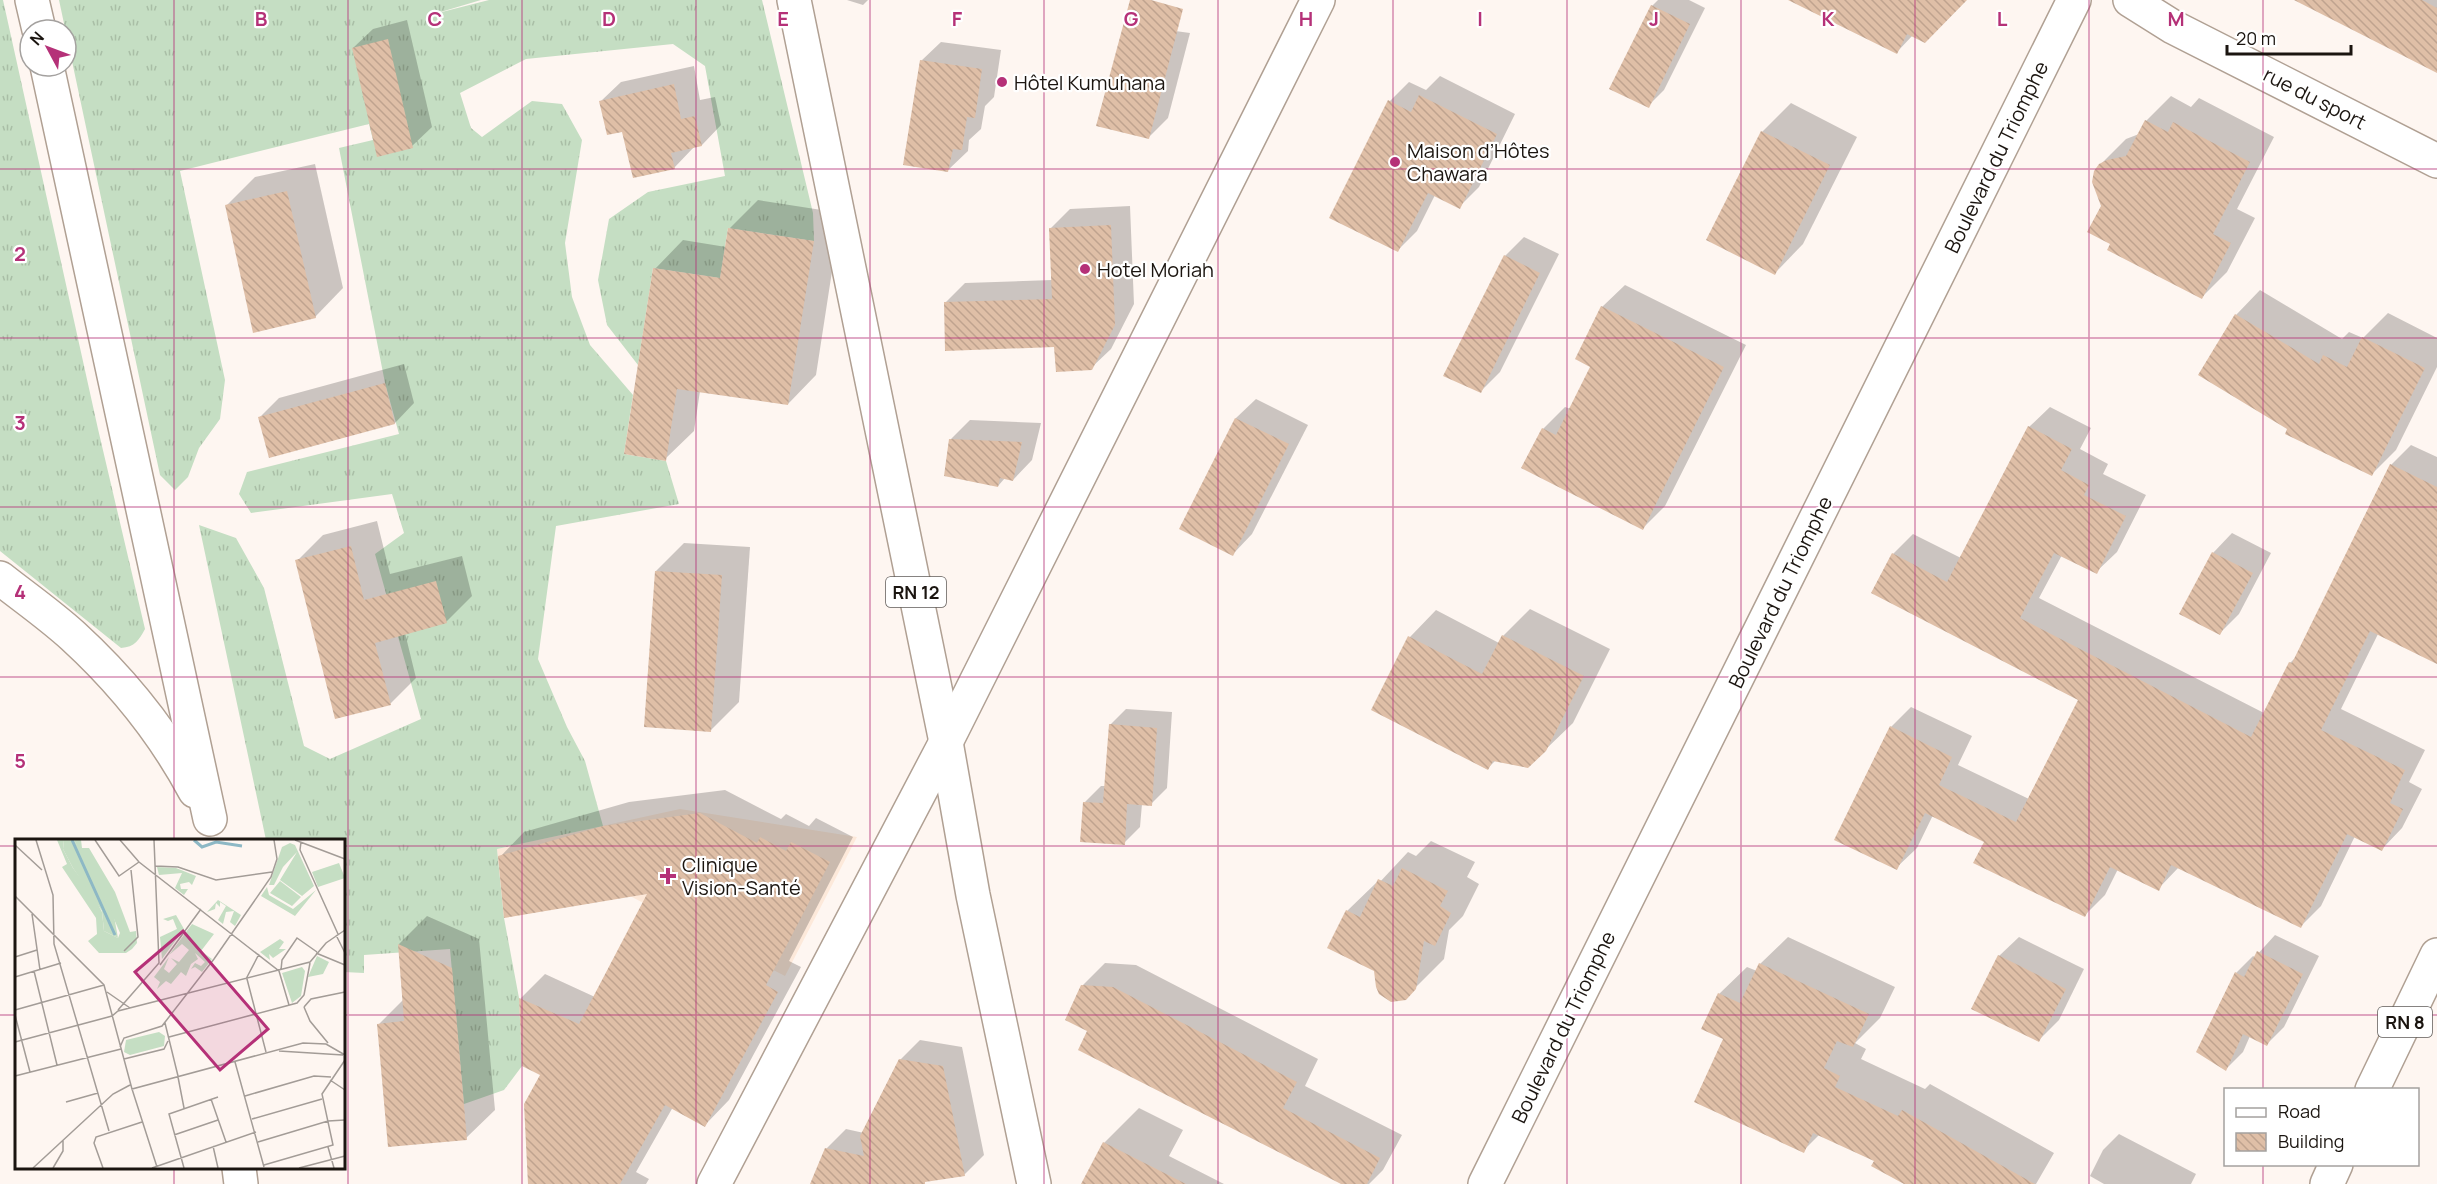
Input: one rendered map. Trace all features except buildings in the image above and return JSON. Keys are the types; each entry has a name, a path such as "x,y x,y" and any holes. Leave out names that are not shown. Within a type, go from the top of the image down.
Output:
{"street":[{"path":"32,0 36,18"},
{"name":"RN 12","path":"794,0 946,742 973,895 1034,1184"},
{"path":"714,1184 946,742 1318,0"},
{"name":"Boulevard du Triomphe","path":"1485,1184 2074,0"},
{"name":"rue du sport","path":"2130,0 2173,27 2437,161"},
{"path":"49,78 211,830"},
{"path":"0,578 72,634 118,680 184,769 211,830"},
{"name":"RN 8","path":"2372,1088 2437,955"},
{"path":"2327,1184 2335,1166"},
{"path":"239,1169 241,1184"}],"shaded area":[{"name":"Clinique Vision-Santé","path":"680,809 857,837 785,976 630,896 504,918 497,849"}],"green space":[{"path":"0,0 3,0 18,68 18,78 20,78 145,629 136,642 121,648 0,551"},
{"path":"59,0 481,0 434,14 489,0 762,0 813,213 814,241 728,228 720,278 653,268 638,365 607,325 598,280 609,219 648,192 725,176 705,66 673,44 526,59 460,93 471,128 482,137 532,101 562,104 582,140 565,243 572,297 590,345 633,395 624,454 666,461 679,504 556,526 538,659 567,727 585,761 603,826 497,849 504,918 519,998 522,1066 504,1090 464,1104 450,949 364,955 364,973 345,972 345,839 266,839 199,525 236,538 264,588 304,746 330,759 421,719 375,554 404,533 392,494 251,513 239,494 247,472 399,434 385,383 339,148 373,140 369,124 180,171 225,380 220,419 199,448 188,477 175,490 160,475 76,78 78,78 78,18 63,18"}],"place":[{"name":"Hôtel Kumuhana","path":"1002,82"},
{"name":"Maison d’Hôtes Chawara","path":"1395,162"},
{"name":"Hotel Moriah","path":"1085,269"},
{"name":"Clinique Vision-Santé","path":"668,876"}]}
